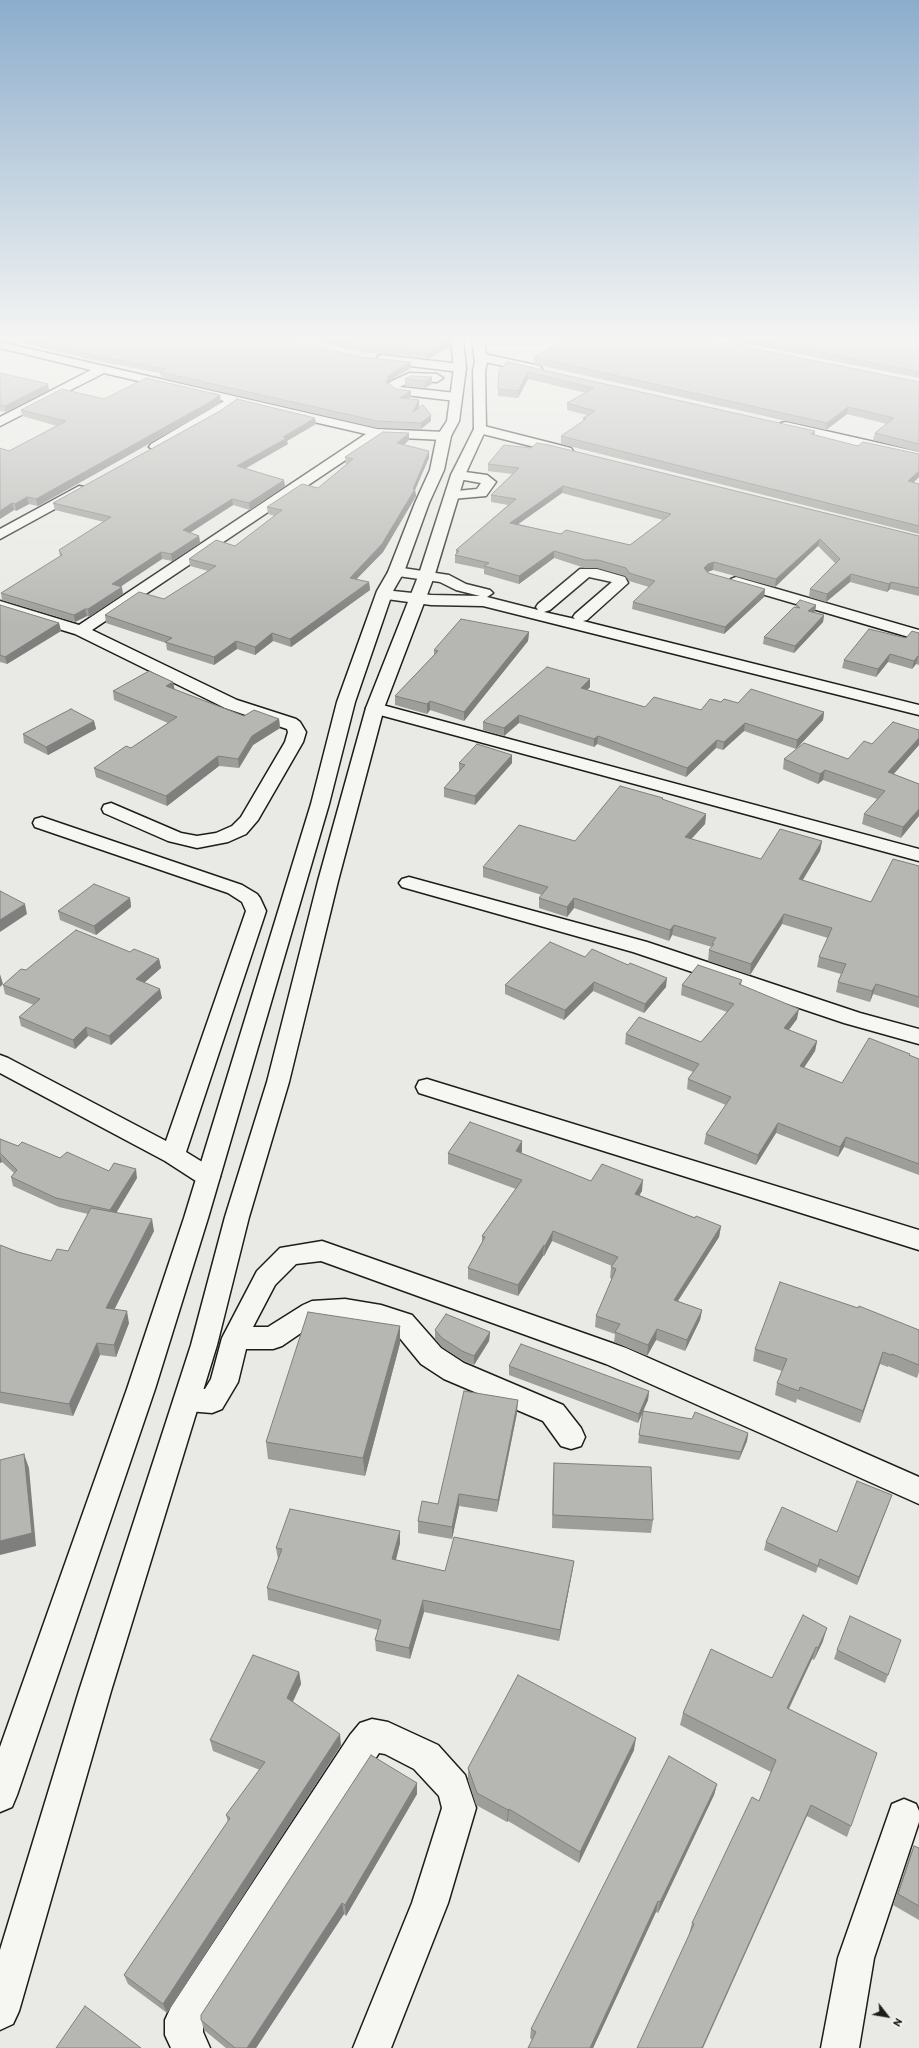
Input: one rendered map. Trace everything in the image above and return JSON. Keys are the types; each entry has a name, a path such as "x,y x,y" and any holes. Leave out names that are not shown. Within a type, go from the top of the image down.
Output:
{"street":[{"path":"142,455 174,436"},
{"path":"81,631 373,436"},
{"path":"0,1795 141,1390 196,1218 320,804 344,709 384,595 396,572 422,503 437,470 444,436 434,436"},
{"path":"0,2012 95,1691 204,1345 237,1217 278,1082 328,881 375,708 462,488 478,436"},
{"path":"506,436 580,454"},
{"path":"829,436 919,456"},
{"path":"482,478 489,482 484,492 462,488 482,478"},
{"path":"0,535 88,486"},
{"path":"396,572 427,574 444,578 461,588 581,617 613,630 919,710"},
{"path":"544,608 584,572 592,572 620,580 620,583 581,617"},
{"path":"720,578 919,635"},
{"path":"558,594 596,603"},
{"path":"384,595 417,599 483,601 919,702"},
{"path":"0,606 81,631 231,704 290,723 294,726 297,732 294,742 249,820 239,830 221,838 197,842 175,837 111,809"},
{"path":"375,708 919,855"},
{"path":"42,823 235,889 250,898 256,911 173,1155"},
{"path":"409,883 640,947 852,1018 919,1037"},
{"path":"0,1063 173,1155 208,1177"},
{"path":"427,1087 919,1240"},
{"path":"188,1399 212,1401 224,1382 235,1338 246,1314 266,1278 288,1255 322,1251 616,1356 919,1491"},
{"path":"235,1338 273,1338 312,1312 345,1310 381,1316 403,1323 431,1356 454,1372 553,1412 571,1437"},
{"path":"191,2048 184,2035 184,2020 362,1747 372,1735 388,1738 426,1757 453,1787 458,1808 430,1904 372,2048"},
{"path":"840,2048 856,1958 904,1816"}],"building":[{"path":"38,436 150,436 36,499 27,497 15,504 12,503 0,511 0,448 9,451"},
{"path":"175,436 285,436 283,437 287,438 237,466 284,480 249,503 232,499 183,530 199,536 171,554 161,552 112,584 122,587 88,609 74,615 1,593 62,555 59,550 111,517 53,503"},
{"path":"378,436 406,436 397,443 429,451 413,489 415,489 382,544 350,578 369,582 290,639 272,633 255,647 236,641 214,657 165,642 172,638 105,615 139,592 164,599 216,566 189,559 216,540 235,546 282,510 267,507 302,484 318,488 353,459 345,457"},
{"path":"561,436 817,436 858,446 863,442 919,454 919,471 908,481 919,484 919,526"},
{"path":"885,436 919,436 919,444"},
{"path":"537,443 549,445 919,536 919,588 891,582 889,584 851,574 827,594 810,589 840,559 820,539 776,579 714,562 708,564 704,568 708,573 765,589 725,627 633,602 655,581 629,573 626,568 598,560 585,560 554,551 519,576 484,566 489,563 455,555 459,551 456,550 516,499 491,495 519,468 488,464 504,445 531,448","holes":["563,486 671,514 630,545 566,530 561,534 510,523"]},
{"path":"800,600 816,605 808,611 824,615 795,646 764,637 794,607 800,608 796,604"},
{"path":"0,605 59,623 5,657 0,655"},
{"path":"461,619 529,632 464,712 430,701 427,704 395,696 438,651 434,650"},
{"path":"869,629 906,638 912,631 919,633 919,656 914,661 890,654 878,669 844,660"},
{"path":"547,667 590,679 581,688 645,707 654,697 701,710 710,699 721,702 724,699 738,703 751,689 824,712 797,740 745,723 724,742 717,740 687,768 598,736 594,739 519,715 504,728 483,722"},
{"path":"149,671 173,682 166,686 244,716 254,710 279,719 252,736 238,759 218,756 166,796 94,768 126,746 131,748 177,717 113,691"},
{"path":"71,709 94,721 46,747 23,734"},
{"path":"893,722 919,730 919,738 888,772 919,784 919,809 903,827 864,814 885,791 825,770 820,774 784,759 804,743 848,759 864,741 872,744"},
{"path":"477,744 512,755 475,796 444,788 465,765 459,763"},
{"path":"620,786 663,798 662,799 706,814 685,837 761,859 780,829 822,841 799,879 871,902 893,859 919,866 919,997 876,984 872,991 838,982 846,964 819,957 832,928 784,914 751,964 709,950 714,944 712,943 716,938 674,925 670,930 574,898 567,907 539,898 548,887 483,867 519,825 575,841"},
{"path":"94,884 130,898 94,926 58,911"},
{"path":"0,891 25,904 0,920"},
{"path":"76,930 130,952 134,949 159,959 136,979 160,989 109,1036 86,1027 73,1040 19,1017 40,999 3,985 21,969 26,970"},
{"path":"550,942 585,957 592,949 628,965 630,963 667,978 645,1004 594,982 565,1010 505,985"},
{"path":"698,965 742,980 739,984 799,1009 784,1028 817,1041 800,1066 842,1083 869,1038 919,1059 919,1164 846,1137 840,1147 778,1123 758,1155 706,1134 731,1097 688,1079 699,1064 626,1034 639,1017 701,1042 734,1004 682,985"},
{"path":"470,1122 522,1141 516,1151 591,1181 602,1164 643,1180 635,1194 695,1218 696,1216 721,1226 674,1300 702,1310 687,1340 657,1329 648,1345 615,1332 620,1324 596,1316 616,1269 611,1267 618,1257 553,1231 545,1246 544,1245 518,1285 468,1268 485,1237 482,1236 522,1180 448,1153"},
{"path":"0,1139 18,1146 22,1142 60,1158 67,1152 109,1171 114,1163 136,1169 110,1210 56,1198 11,1177 17,1170 0,1153"},
{"path":"91,1208 152,1219 106,1308 127,1311 114,1345 97,1343 69,1404 0,1392 0,1245 18,1252 51,1261 57,1249 68,1251"},
{"path":"780,1282 858,1308 859,1306 919,1330 919,1365 883,1352 863,1411 800,1387 799,1391 777,1383 787,1359 755,1349"},
{"path":"308,1312 400,1326 363,1458 266,1442"},
{"path":"446,1314 490,1332 474,1356 462,1351 442,1338 435,1330"},
{"path":"521,1344 649,1391 639,1414 509,1366"},
{"path":"464,1391 518,1400 498,1500 459,1494 452,1527 418,1521 422,1501 438,1504"},
{"path":"643,1411 692,1419 695,1412 748,1433 741,1452 639,1435"},
{"path":"24,1454 32,1533 0,1541 0,1460"},
{"path":"554,1463 651,1467 653,1520 553,1515"},
{"path":"857,1481 892,1495 859,1577 820,1559 818,1566 766,1542 782,1507 837,1532"},
{"path":"290,1509 400,1531 392,1559 445,1571 454,1537 574,1561 560,1630 423,1600 409,1648 375,1640 381,1620 267,1588 282,1549 276,1548"},
{"path":"803,1615 827,1628 818,1648 816,1647 787,1708 877,1753 851,1826 811,1805 702,2048 637,2048 694,1924 692,1923 752,1797 759,1801 776,1760 683,1713 711,1649 772,1678"},
{"path":"850,1616 901,1640 888,1675 837,1650"},
{"path":"253,1655 299,1672 287,1698 340,1734 163,2004 124,1975 230,1818 226,1815 265,1762 210,1740"},
{"path":"518,1675 636,1738 580,1852 509,1809 508,1810 477,1793 468,1768"},
{"path":"371,1755 417,1783 345,1905 342,1903 247,2048 235,2048 201,2020 201,2015"},
{"path":"669,1756 717,1784 660,1902 658,1901 590,2048 528,2048 536,2032 531,2029"},
{"path":"914,1846 919,1848 919,1906 898,1894"},
{"path":"85,2006 141,2048 56,2048"}]}
